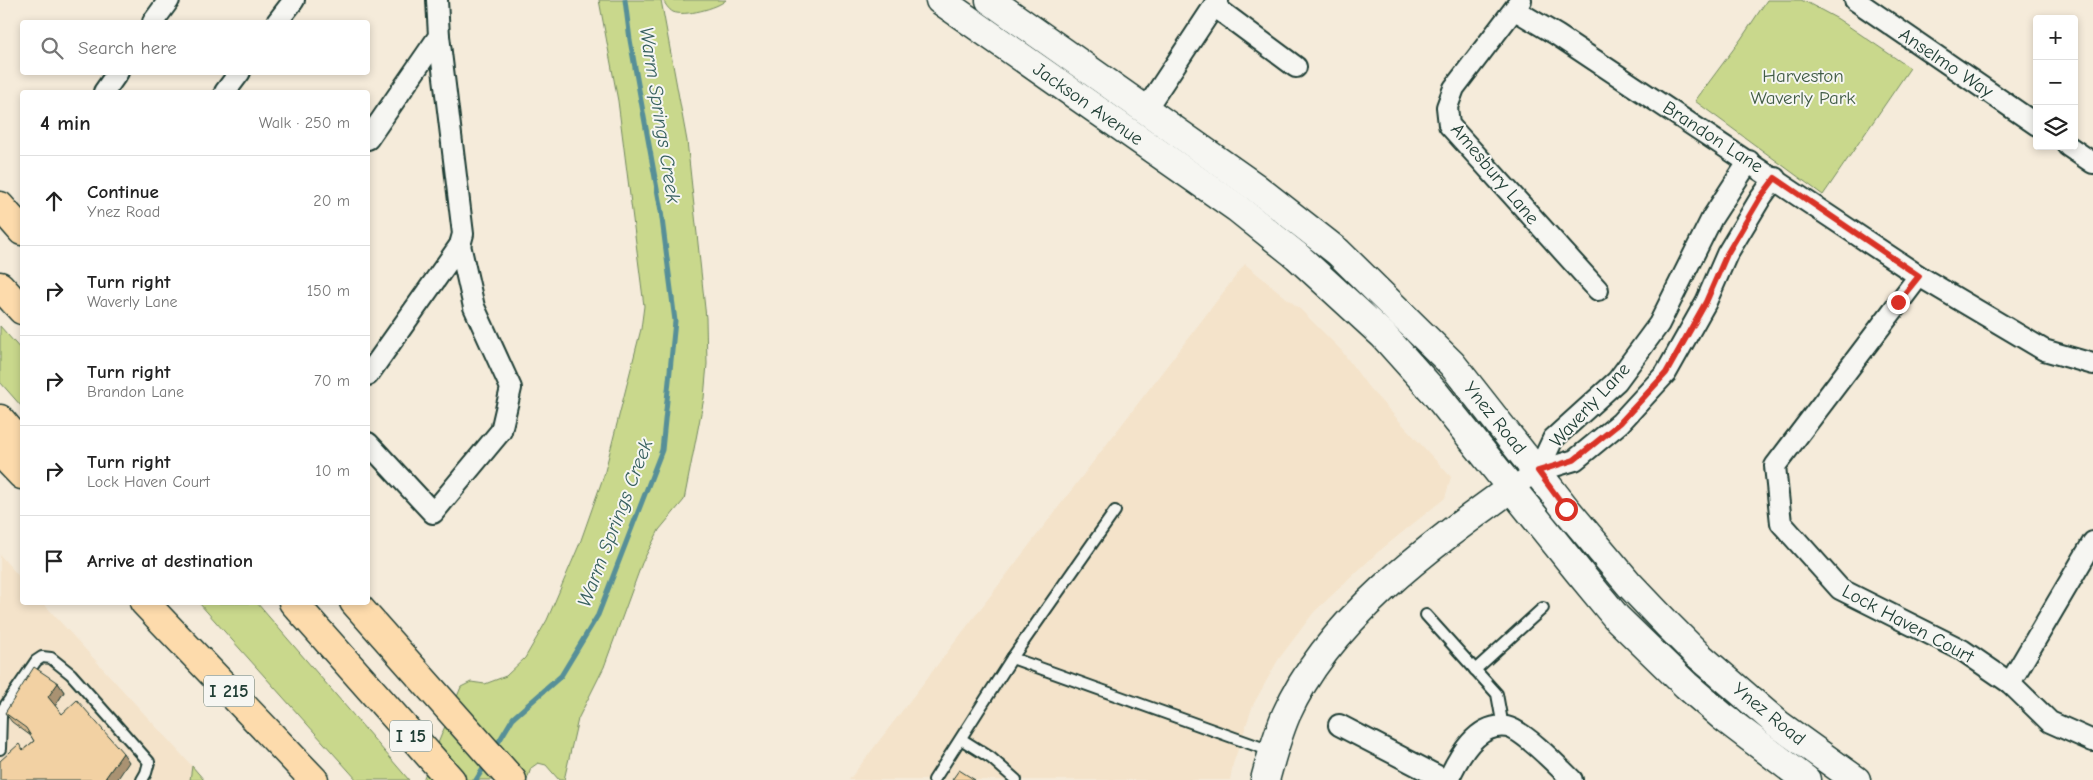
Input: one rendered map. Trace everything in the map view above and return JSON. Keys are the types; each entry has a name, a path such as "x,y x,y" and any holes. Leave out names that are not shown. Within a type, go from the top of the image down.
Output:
{"highway":[{"path":"0,206 20,229"},
{"path":"0,286 20,308"},
{"path":"0,419 20,443"},
{"path":"0,452 20,473"},
{"name":"I 215","path":"147,605 314,780"},
{"path":"163,605 314,780"},
{"name":"I 15","path":"297,605 371,692 451,780"},
{"path":"357,605 512,780"}],"main road":[{"name":"Jackson Avenue","path":"940,0 1237,208"},
{"name":"Jackson Avenue","path":"990,0 1255,187"},
{"path":"1006,46 1023,23"},
{"name":"Ynez Road","path":"1255,187 1338,252 1452,364 1566,509 1629,584 1697,654 1778,724 1856,780"},
{"name":"Ynez Road","path":"1237,208 1297,256 1383,335 1436,393 1616,617 1686,685 1723,717 1806,780"},
{"path":"1265,780 1272,751 1286,715 1313,667 1332,643 1372,600 1406,568 1511,488"}],"street":[{"path":"154,20 169,0"},
{"path":"279,20 294,0"},
{"path":"370,372 460,245 464,234 439,36 437,0"},
{"name":"Anselmo Way","path":"1855,0 2033,122"},
{"path":"1146,109 1216,3 1296,67"},
{"name":"Brandon Lane","path":"1518,5 1557,35 1775,178 1919,276 2044,350 2093,364"},
{"name":"Amesbury Lane","path":"1518,5 1454,88 1447,107 1449,125 1598,290"},
{"path":"370,136 439,36"},
{"path":"105,90 116,75"},
{"path":"226,90 238,75"},
{"path":"2074,150 2093,163"},
{"name":"Waverly Lane","path":"1538,471 1553,439 1617,381 1658,324 1712,218 1749,161"},
{"name":"Waverly Lane","path":"1538,471 1574,460 1620,423 1666,373 1706,302 1727,254 1760,198 1775,178"},
{"path":"370,445 433,513 501,430 511,388 474,307 460,245"},
{"name":"Lock Haven Court","path":"1919,276 1775,466 1780,523 1840,589 1962,650 2010,683 2050,722 2093,741"},
{"path":"1511,488 1538,471"},
{"path":"2010,683 2093,542"},
{"path":"1339,725 1447,780 1472,740 1489,728 1507,727 1531,741 1572,780"}],"lane":[{"path":"934,780 1012,658 1115,512"},
{"path":"1475,670 1543,608"},
{"path":"1426,615 1497,694 1503,727"},
{"path":"0,749 3,709 36,661 42,657 52,658 71,674 149,762 146,774 142,780"},
{"path":"1012,658 1272,751"},
{"path":"961,739 991,758 1016,780"}],"shaded area":[{"path":"1245,264 1301,310 1341,350 1369,388 1451,477 1445,498 1378,552 1314,612 1278,660 1253,705 1233,764 1230,780 849,780"},
{"path":"0,555 20,578 20,605 45,605 192,766 190,780 0,780"}],"green space":[{"path":"599,0 661,0 687,141 706,318 707,364 704,398 684,500 659,530 642,563 604,667 578,719 564,780 559,780 546,765 538,763 531,768 527,780 423,780 461,687 471,682 485,684 506,676 525,658 547,620 580,543 604,475 641,329 644,306 618,101"},
{"path":"663,0 726,0 709,9 692,13 678,13 673,12"},
{"name":"Harveston Waverly Park","path":"1767,0 1801,0 1808,3 1838,19 1910,68 1823,195 1695,101"},
{"path":"0,326 20,349 20,405 0,382"},
{"path":"201,605 259,605 409,780 357,780"},
{"path":"192,766 204,780 190,780"}],"building":[{"path":"34,667 58,683 48,697 62,714 77,700 123,753 104,780 0,780 0,761 19,744 23,750 34,741 26,728 5,713"},
{"path":"959,770 975,780 952,780"}],"waterway":[{"name":"Warm Springs Creek","path":"495,748 513,718 561,676 598,615 662,450 675,321 661,211 630,40 625,0"},
{"name":"Warm Springs Creek","path":"476,780 486,764"}],"route":[{"path":"1566,509 1538,471 1574,460 1620,423 1666,373 1706,302 1727,254 1760,198 1775,178 1919,276 1898,302"}]}
